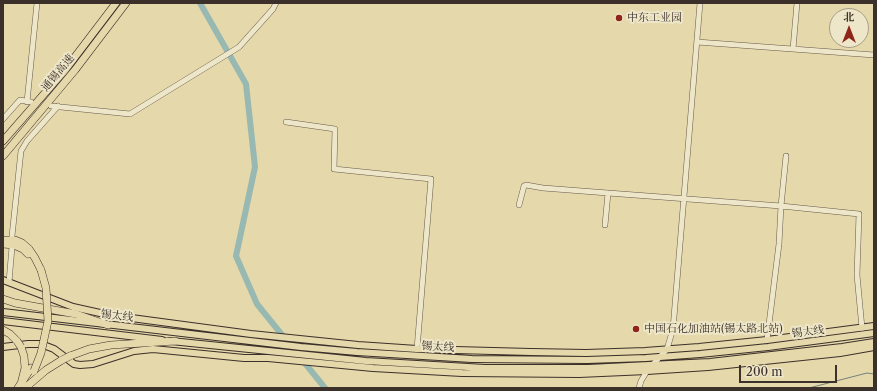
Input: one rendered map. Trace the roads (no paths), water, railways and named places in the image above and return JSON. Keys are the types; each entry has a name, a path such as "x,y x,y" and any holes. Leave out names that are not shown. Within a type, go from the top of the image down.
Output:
{"highway":[{"name":"通锡高速","path":"3,141 65,70 116,3"},
{"name":"通锡高速","path":"3,156 75,70 126,3"},
{"path":"3,240 15,240 22,243 36,258 40,271 44,302 41,338 32,369 22,387"},
{"path":"3,244 14,245 23,250 31,257 40,271"},
{"path":"3,299 15,303 76,314 108,325"},
{"path":"3,330 10,334 19,344 24,356 25,368 22,387"},
{"path":"22,387 62,360 89,349 111,345 175,341"}],"main road":[{"path":"6,281 73,307 109,315 275,337 417,349 480,352 586,353 667,349 767,340 874,326"},
{"name":"锡太线","path":"3,312 301,347 472,359 586,360 661,357 775,346 874,333"},
{"name":"锡太线","path":"3,321 309,356 485,368 588,368 718,361 835,348 874,342"},
{"path":"3,347 41,344 54,349 74,364 80,365 93,364 134,351 153,349 373,368 462,373 579,374 708,368 840,353 874,347"}],"street":[{"path":"3,119 20,100 29,102 36,3"},
{"path":"51,106 130,114 239,47 273,9 276,3"},
{"path":"639,388 641,380 667,349 673,329 700,3"},
{"path":"793,49 797,3"},
{"path":"697,42 874,55"},
{"path":"12,236 21,151 27,141 58,106"},
{"path":"286,122 335,129 334,168 431,179 417,349"},
{"path":"767,340 779,244 786,156"},
{"path":"519,205 524,186 526,185 543,188 781,206 859,214 858,275 862,328"},
{"path":"605,225 608,193"},
{"path":"6,281 12,247"}],"waterway":[{"path":"200,3 246,84 255,167 236,256 257,304 325,388"},
{"path":"809,388 867,373 874,374"}],"place":[{"name":"中东工业园","path":"619,18"},
{"name":"中国石化加油站(锡太路北站)","path":"636,329"}]}
